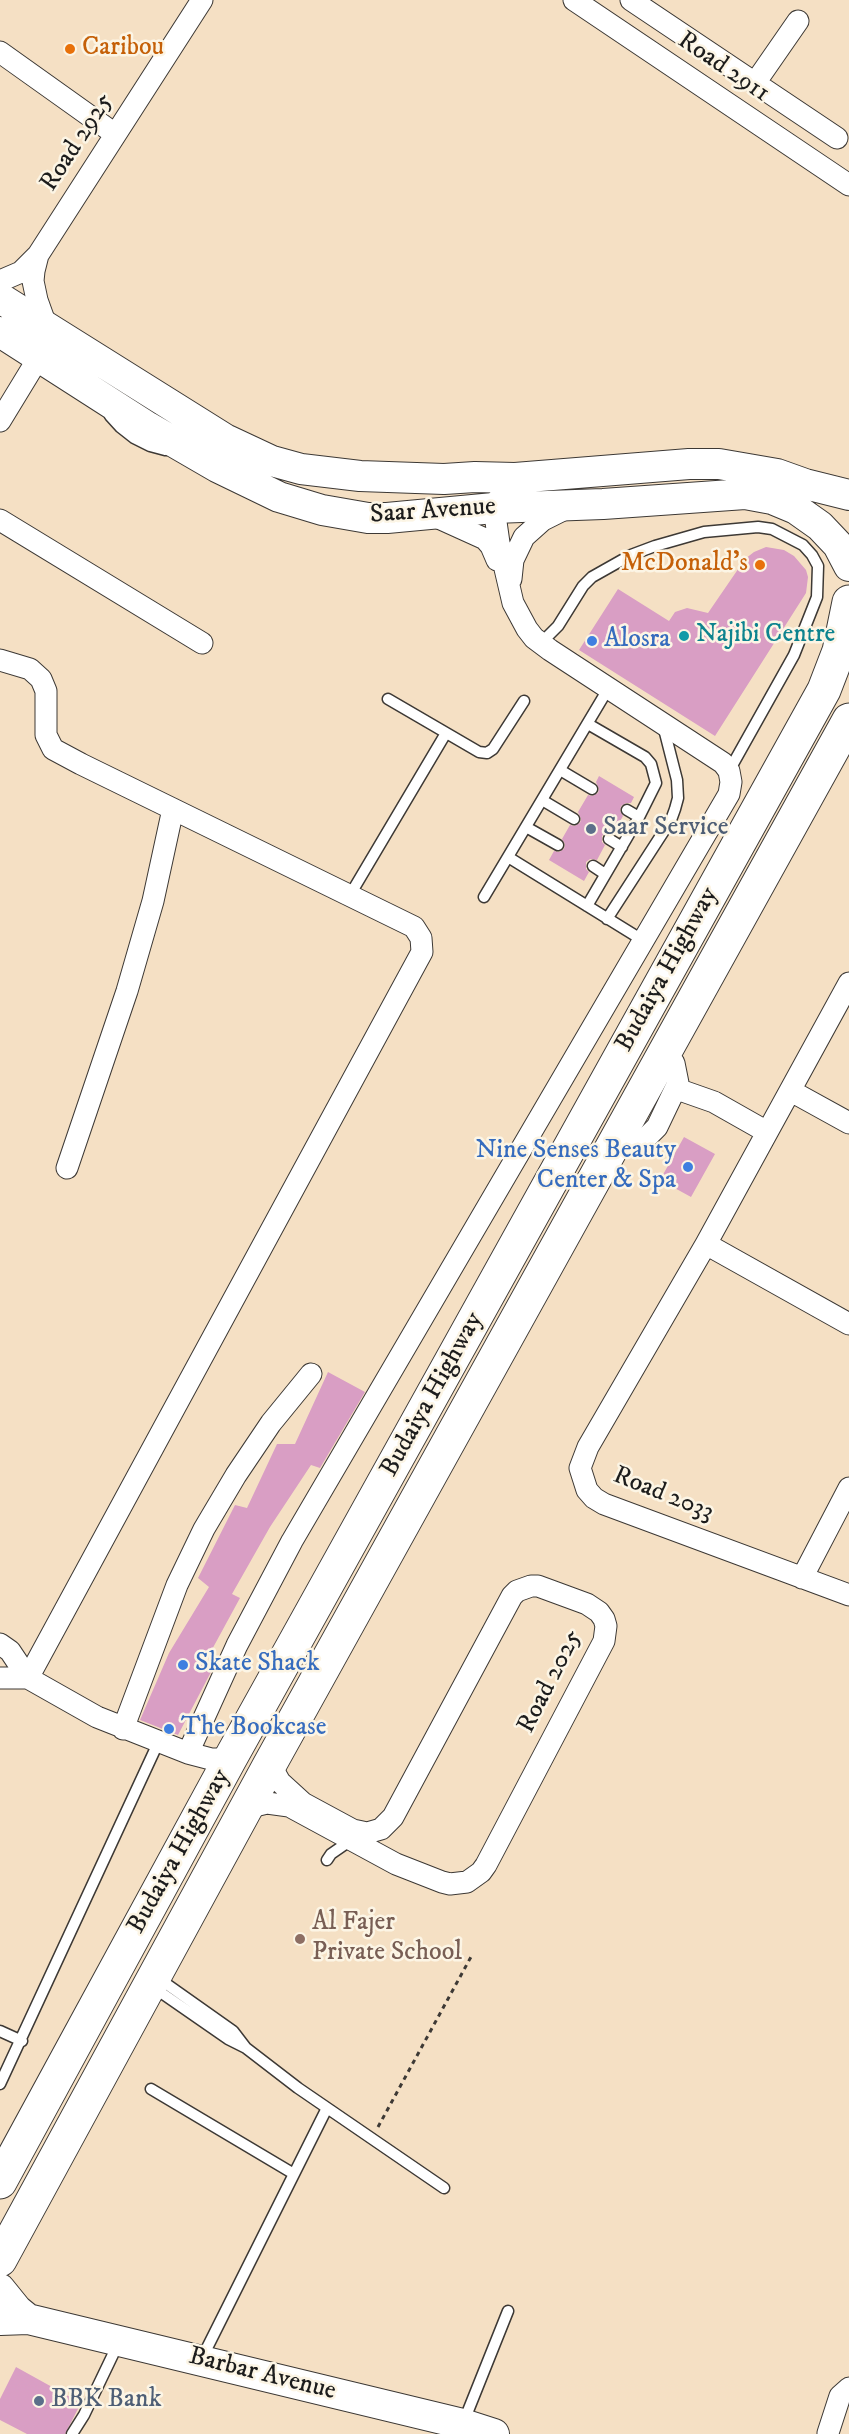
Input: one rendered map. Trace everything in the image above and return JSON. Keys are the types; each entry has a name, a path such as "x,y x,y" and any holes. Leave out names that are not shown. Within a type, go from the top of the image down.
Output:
{"main road":[{"name":"Budaiya Highway","path":"0,2182 230,1760 824,690 838,651 849,602"},
{"name":"Budaiya Highway","path":"0,2260 270,1764 849,720"}],"street":[{"name":"Road 2925","path":"0,281 21,272 38,255 202,0"},
{"name":"Road 2911","path":"574,0 846,178"},
{"path":"631,0 837,138"},
{"path":"755,83 798,21"},
{"path":"0,52 115,134"},
{"name":"Road 2925","path":"38,255 33,281 46,328"},
{"name":"Saar Avenue","path":"0,298 225,439 272,461 301,469 360,476 444,479 515,478 689,464 718,464 767,472 834,493 849,495"},
{"name":"Saar Avenue","path":"0,332 195,454 263,490 322,510 368,518 431,515 494,508 745,494 772,499 796,509 820,526 838,545 849,566"},
{"path":"0,421 39,357"},
{"path":"509,588 495,525 494,508 496,502 515,478"},
{"path":"509,588 513,560 524,537 543,520 574,504"},
{"path":"188,1753 237,1645 292,1541 729,794 731,782 729,771 714,756 662,721 608,689 541,643 527,629 519,616 491,546 485,540 431,515"},
{"path":"0,520 202,643"},
{"path":"0,660 30,669 40,679 46,691 46,735 54,748 414,927 421,938 422,952 28,1678"},
{"path":"67,1168 127,991 153,901 173,809"},
{"name":"Road 2033","path":"849,982 706,1244 588,1447 580,1468 582,1479 594,1498 604,1504 849,1595"},
{"path":"617,1139 639,1141 652,1133 677,1089 677,1070 674,1063 664,1055"},
{"path":"677,1089 714,1102 768,1132"},
{"path":"791,1091 849,1123"},
{"path":"706,1244 849,1324"},
{"path":"123,1729 177,1585 204,1529 236,1474 271,1423 311,1374"},
{"path":"802,1578 849,1488"},
{"name":"Road 2025","path":"246,1808 267,1803 288,1806 396,1864 450,1884 467,1882 481,1872 604,1641 606,1626 599,1612 587,1604 538,1586 524,1587 512,1596 393,1817"},
{"path":"0,1644 10,1651 28,1678 97,1717 188,1753 211,1759 230,1760"},
{"path":"0,1678 28,1678"},
{"path":"270,1764 280,1782 295,1797 353,1830 374,1832 387,1825 393,1817"},
{"path":"393,1817 390,1829 396,1852 396,1864"},
{"name":"Barbar Avenue","path":"0,2289 17,2310 14,2320 201,2360 463,2424 494,2434"},
{"path":"828,2433 840,2396 849,2388"}],"lane":[{"path":"541,643 565,616 584,586 602,571 631,555 671,540 704,532 744,527 772,529 802,545 812,555 818,566 818,597 781,682 729,771"},
{"path":"484,897 608,689"},
{"path":"388,699 479,752 487,753 493,749 524,701"},
{"path":"607,919 671,820 675,809 677,780 662,721"},
{"path":"587,906 639,817 656,783 651,764 645,757 588,724"},
{"path":"350,895 446,733"},
{"path":"560,770 592,789"},
{"path":"542,800 574,819"},
{"path":"627,810 639,817"},
{"path":"526,827 558,846"},
{"path":"609,839 622,847"},
{"path":"508,857 644,942"},
{"path":"593,866 605,874"},
{"path":"0,2084 22,2041 159,1741"},
{"path":"327,1860 344,1845 348,1838"},
{"path":"152,1980 232,2042 246,2048 327,2108 444,2188"},
{"path":"0,2031 22,2041"},
{"path":"151,2089 294,2174"},
{"path":"201,2360 327,2108"},
{"path":"463,2424 508,2311"},
{"path":"74,2430 83,2408 91,2398 120,2341"}],"path":[{"path":"372,2139 472,1954"}],"building":[{"name":"Najibi Centre","path":"766,547 784,550 794,556 806,570 808,577 806,593 715,736 579,650 618,589 669,621 675,612 687,608 708,613 745,559"},
{"name":"Saar Service","path":"599,776 634,797 631,803 621,806 620,811 623,816 613,833 606,832 602,836 602,842 605,845 597,860 590,859 586,862 586,869 589,872 584,881 549,860 554,851 559,852 564,849 565,844 562,839 570,825 580,823 578,812 588,795 598,793 596,782"},
{"name":"Nine Senses Beauty Center & Spa","path":"684,1137 715,1154 691,1197 660,1180"},
{"path":"328,1372 365,1392 320,1468 311,1465 270,1527 232,1594 240,1598 203,1666 211,1672 178,1735 140,1720 169,1653 209,1587 198,1578 235,1505 247,1508 277,1444 295,1444"},
{"name":"BBK Bank","path":"16,2367 81,2403 65,2434 27,2434 0,2420 0,2399"}],"place":[{"name":"Caribou","path":"70,49"},
{"name":"McDonald's","path":"760,565"},
{"name":"Najibi Centre","path":"684,636"},
{"name":"Alosra","path":"592,641"},
{"name":"Saar Service","path":"591,829"},
{"name":"Nine Senses Beauty Center & Spa","path":"688,1167"},
{"name":"Skate Shack","path":"183,1665"},
{"name":"The Bookcase","path":"169,1729"},
{"name":"Al Fajer Private School","path":"300,1939"},
{"name":"BBK Bank","path":"39,2401"}]}
